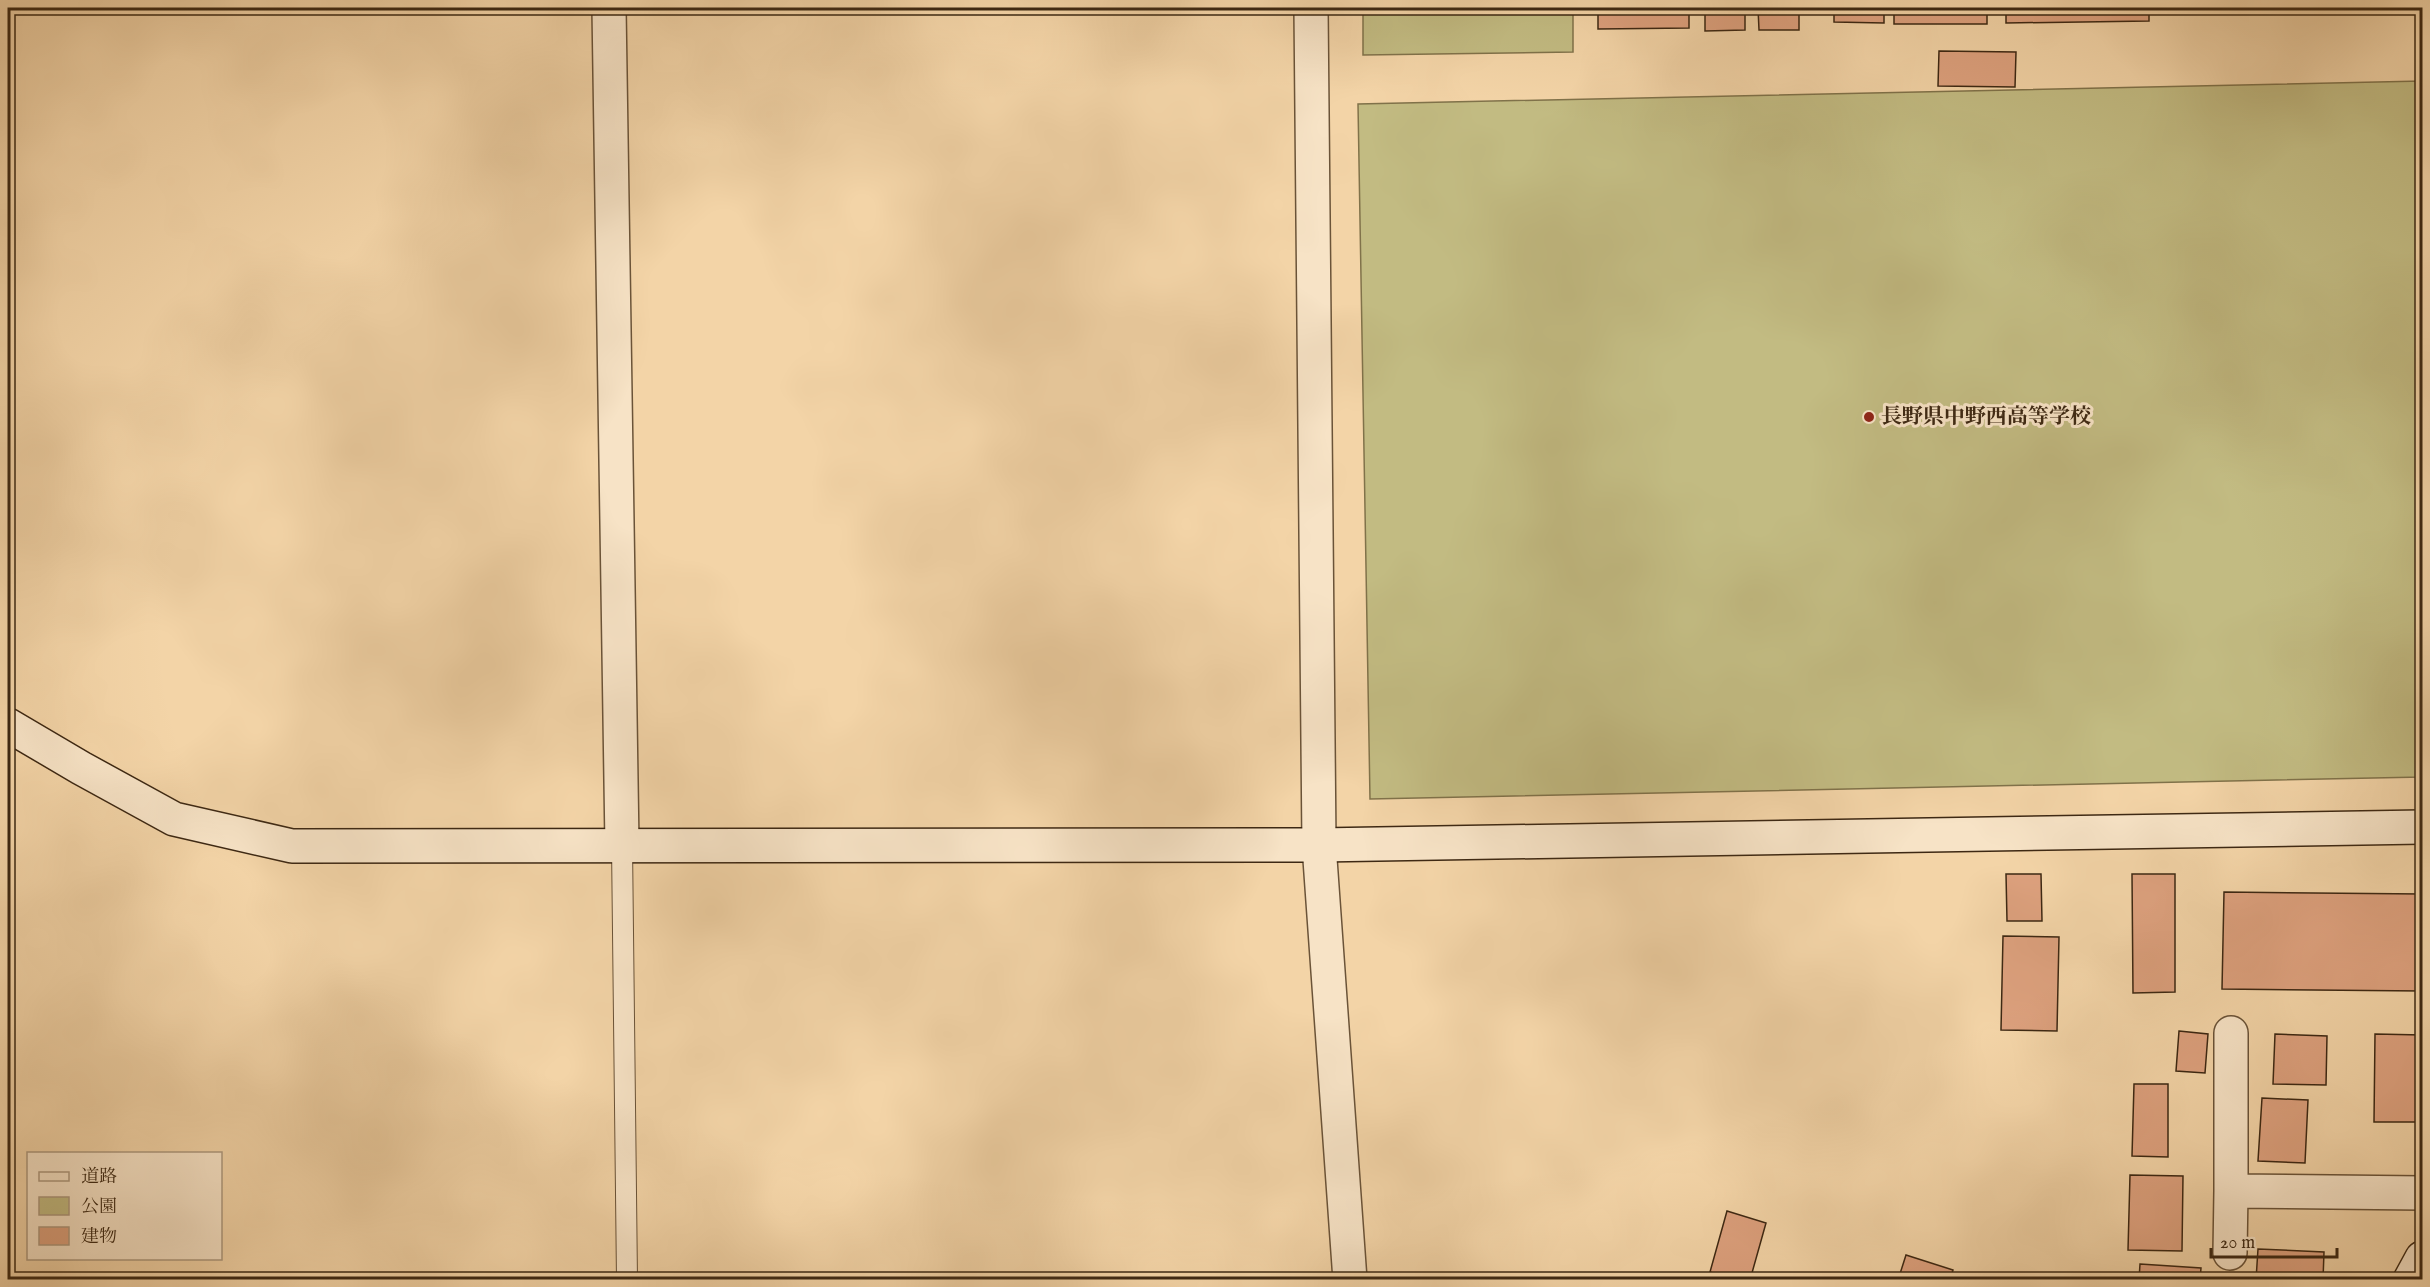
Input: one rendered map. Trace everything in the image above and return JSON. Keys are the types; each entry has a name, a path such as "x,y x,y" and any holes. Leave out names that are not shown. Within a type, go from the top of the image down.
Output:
{"street":[{"path":"609,8 622,845"},
{"path":"1311,8 1318,845 1350,1280"},
{"path":"8,724 81,768 174,819 292,846 1318,845 2422,827"},
{"path":"2230,1253 2231,1033"},
{"path":"2231,1191 2422,1193"},
{"path":"2410,1280 2422,1258"}],"lane":[{"path":"622,845 627,1280"}],"green space":[{"path":"1363,8 1573,8 1573,52 1363,55"},
{"name":"長野県中野西高等学校","path":"2422,81 2422,777 1370,799 1358,104"}],"building":[{"path":"1598,8 1689,8 1689,28 1598,29"},
{"path":"1705,8 1745,8 1745,30 1705,31"},
{"path":"1758,8 1799,8 1799,30 1759,30"},
{"path":"1834,8 1884,8 1884,23 1834,22"},
{"path":"1894,8 1987,8 1987,24 1894,24"},
{"path":"2006,8 2149,8 2149,21 2006,23"},
{"path":"1939,51 2016,52 2015,87 1938,86"},
{"path":"2006,874 2041,874 2042,921 2007,921"},
{"path":"2132,874 2175,874 2175,992 2133,993"},
{"path":"2224,892 2422,894 2422,991 2222,989"},
{"path":"2003,936 2059,937 2057,1031 2001,1030"},
{"path":"2179,1031 2208,1034 2205,1073 2176,1071"},
{"path":"2275,1034 2327,1036 2326,1085 2273,1084"},
{"path":"2375,1034 2422,1035 2422,1122 2374,1122"},
{"path":"2134,1084 2168,1084 2168,1157 2132,1156"},
{"path":"2262,1098 2308,1100 2305,1163 2258,1161"},
{"path":"2130,1175 2183,1176 2182,1251 2128,1250"},
{"path":"1727,1211 1766,1223 1750,1280 1737,1280 1710,1272"},
{"path":"2258,1249 2324,1252 2323,1280 2256,1280"},
{"path":"1906,1255 1953,1270 1950,1280 1898,1280"},
{"path":"2140,1264 2201,1268 2200,1280 2139,1280"}],"place":[{"name":"長野県中野西高等学校","path":"1869,417"}]}
